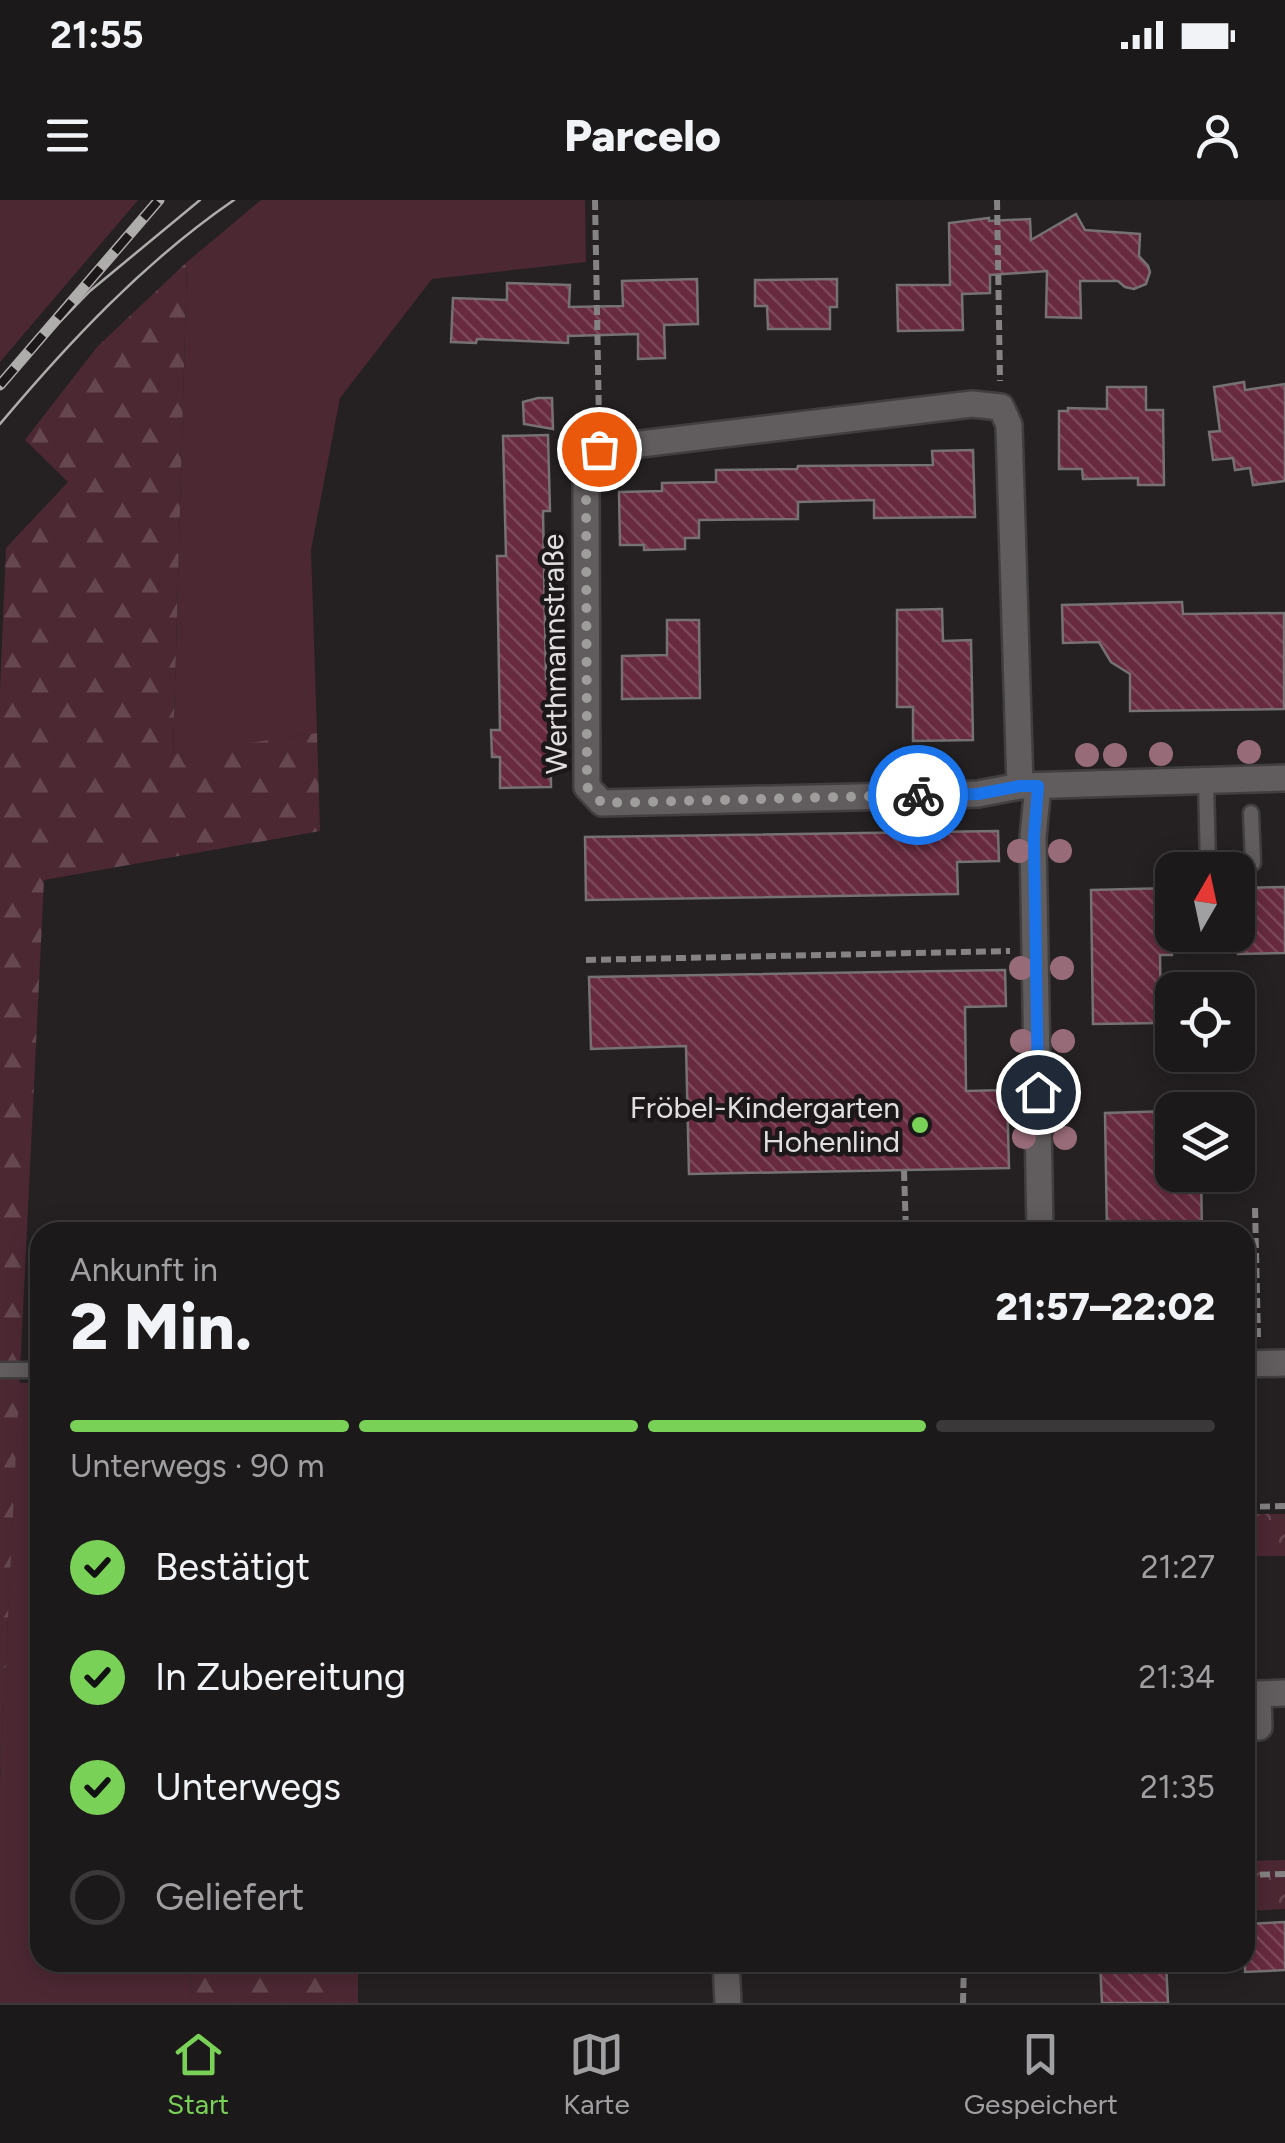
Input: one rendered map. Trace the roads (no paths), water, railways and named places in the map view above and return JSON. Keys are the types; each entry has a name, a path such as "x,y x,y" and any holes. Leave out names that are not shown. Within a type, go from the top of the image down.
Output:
{"street":[{"name":"Werthmannstraße","path":"1029,786 1009,425 1001,407 972,404 599,449 586,482 587,787 602,803 978,794 1029,786 1285,778"},
{"path":"1029,786 1034,837 1040,1222"},
{"path":"1255,1364 1285,1363"},
{"path":"1255,1727 1259,1727 1258,1694 1285,1693"},
{"path":"726,1972 728,2003"}],"lane":[{"path":"1206,781 1208,864 1252,864 1251,813"},
{"path":"0,1370 30,1370"}],"tram line":[{"path":"9,374 90,291 200,200"},
{"path":"0,424 53,363 139,276 234,200"}],"railway":[{"path":"0,385 159,200"}],"place":[{"name":"Fröbel-Kindergarten Hohenlind","path":"920,1125"}]}
